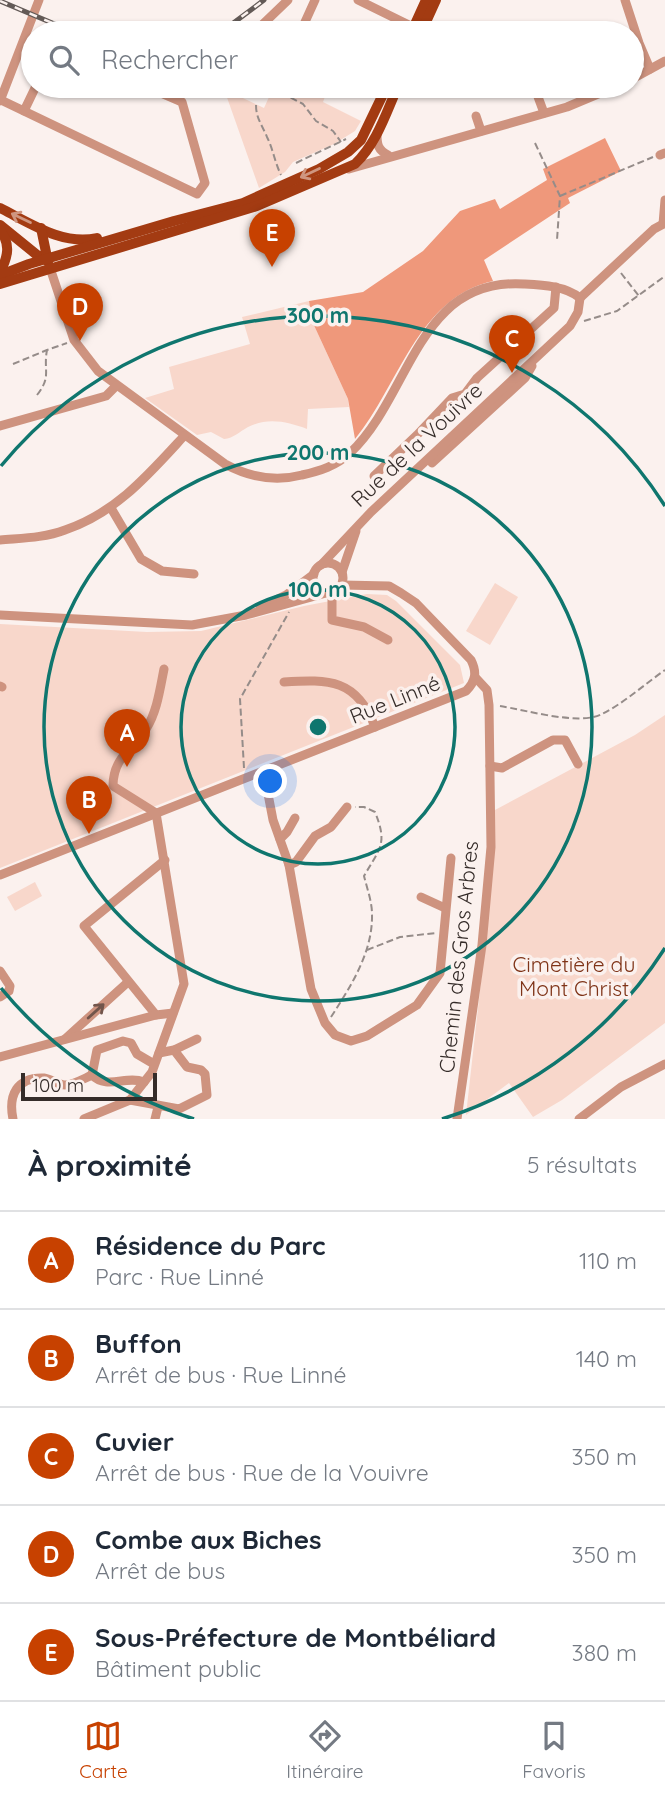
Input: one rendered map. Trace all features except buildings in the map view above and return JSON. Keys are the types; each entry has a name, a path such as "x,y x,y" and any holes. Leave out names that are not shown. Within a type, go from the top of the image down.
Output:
{"main road":[{"path":"419,21 426,0"},
{"path":"422,21 436,0"},
{"path":"0,284 48,264 174,221 264,195 339,165 355,164 368,158 373,130 384,98"},
{"path":"0,273 48,264 257,206 339,165 360,140 373,130 391,98"},
{"path":"0,208 64,238 84,241 195,209 221,209"},
{"path":"0,228 48,264"},
{"path":"0,228 7,239 7,258 0,273"},
{"path":"41,228 48,264"}],"street":[{"path":"31,21 39,0"},
{"path":"266,21 288,0"},
{"path":"305,21 315,0"},
{"path":"358,0 397,21"},
{"path":"625,0 632,21"},
{"path":"21,46 0,100 197,194 205,183 182,102 173,98"},
{"path":"644,55 650,69"},
{"path":"644,72 665,61"},
{"path":"24,111 30,98"},
{"path":"368,158 363,145 381,116 388,98"},
{"path":"538,98 544,113"},
{"path":"368,158 419,149 591,98"},
{"path":"476,116 481,131"},
{"path":"373,130 381,151 388,155"},
{"path":"339,165 419,149"},
{"path":"48,264 74,341 98,372 184,436 241,473 264,478 291,478 327,469 349,454 372,428 427,331 459,300 481,289 514,283 556,287 573,292 580,298 664,223 665,201"},
{"path":"374,475 452,398 466,394 477,379 554,308 556,287"},
{"name":"Rue de la Vouivre","path":"321,565 358,525 570,326 579,312 580,298"},
{"path":"0,426 106,396 116,386"},
{"path":"0,540 35,537 65,530 111,508 143,481 184,436"},
{"path":"111,508 141,559 162,571 194,574"},
{"name":"Rue de la Vouivre","path":"342,572 358,525"},
{"path":"246,615 286,595 314,574 321,565 331,564 342,572 342,585"},
{"path":"314,574 316,586 329,593"},
{"path":"0,615 192,625 290,604 329,593 342,585 388,586 416,603 471,660 475,677"},
{"path":"329,593 332,620 365,627 388,640"},
{"path":"84,1119 130,1100 144,1082 159,1053 184,984 156,813 113,786 117,763 125,750 146,729 155,710 164,669"},
{"name":"Chemin des Gros Arbres","path":"457,1119 482,945 491,847 489,705 487,690 475,677"},
{"name":"Rue Linné","path":"0,875 466,691 475,677"},
{"path":"284,682 335,682 358,696 370,713 375,727"},
{"path":"490,766 502,768 553,740 565,740 578,764"},
{"path":"264,773 273,820 289,865 311,989 325,1023 335,1035 351,1041 367,1036 417,1005 440,973 451,858"},
{"path":"289,865 296,862 315,836 331,827 347,807"},
{"path":"280,839 295,818"},
{"path":"156,1015 84,926 165,860"},
{"path":"421,897 445,908"},
{"path":"0,971 10,986 9,991 0,997"},
{"path":"64,1040 128,982"},
{"path":"0,1057 156,1015 173,1013"},
{"path":"159,1053 197,1040"},
{"path":"92,1075 97,1050 123,1041 131,1042 137,1054 154,1065"},
{"path":"130,1100 178,1109 207,1096 205,1073 187,1067 174,1050"},
{"path":"579,1119 621,1087 665,1065"},
{"path":"92,1075 98,1081 106,1083 135,1079 144,1082"},
{"path":"13,1119 12,1093 18,1085 46,1078 66,1085 92,1075"},
{"path":"155,1119 158,1107"}],"path":[{"path":"291,98 303,104 316,121 333,131 341,142"},
{"path":"256,105 256,115 269,139 282,177"},
{"path":"296,163 350,138"},
{"path":"535,143 560,196 557,240"},
{"path":"560,196 662,154"},
{"path":"615,265 639,297"},
{"path":"583,322 617,311 665,276"},
{"path":"13,364 74,341"},
{"path":"37,395 47,381 47,350"},
{"path":"245,780 240,699 288,617 290,604"},
{"path":"489,705 559,717 601,716 665,670"},
{"path":"325,1023 353,983 366,950 372,913 364,876 383,844 381,827 375,812 364,807 347,807"},
{"path":"366,950 400,937 443,932"}],"green space":[{"path":"227,98 243,98 264,108 269,98 324,98 323,102 361,121 355,131 334,144 293,162 285,172 259,188"},
{"path":"309,301 312,321 348,399 349,407 308,409 307,429 270,421 255,424 224,439 211,432 197,435 145,398 174,389 169,367 250,344 242,317"},
{"path":"495,583 518,597 490,645 466,631"},
{"path":"367,594 387,595 396,601 460,665 464,683 0,868 0,624 147,632 201,631"},
{"name":"Cimetière du Mont Christ","path":"665,715 665,1023 562,1100 533,1117 509,1083 466,1115 489,910 495,810 635,735"},
{"path":"35,882 42,896 15,911 7,897"}],"shaded area":[{"path":"605,138 621,171 568,198 570,203 484,260 493,281 467,290 446,305 428,324 355,439 348,399 312,321 309,301 363,292 423,251 460,211 495,199 500,209 547,180 543,169"}],"railway":[{"path":"236,21 264,0"},
{"path":"0,1 48,21"}],"place":[{"name":"Sous-Préfecture de Montbéliard","path":"272,267"},
{"name":"Combe aux Biches","path":"80,341"},
{"name":"Cuvier","path":"512,373"},
{"name":"Résidence du Parc","path":"127,767"},
{"name":"Buffon","path":"89,834"}]}
